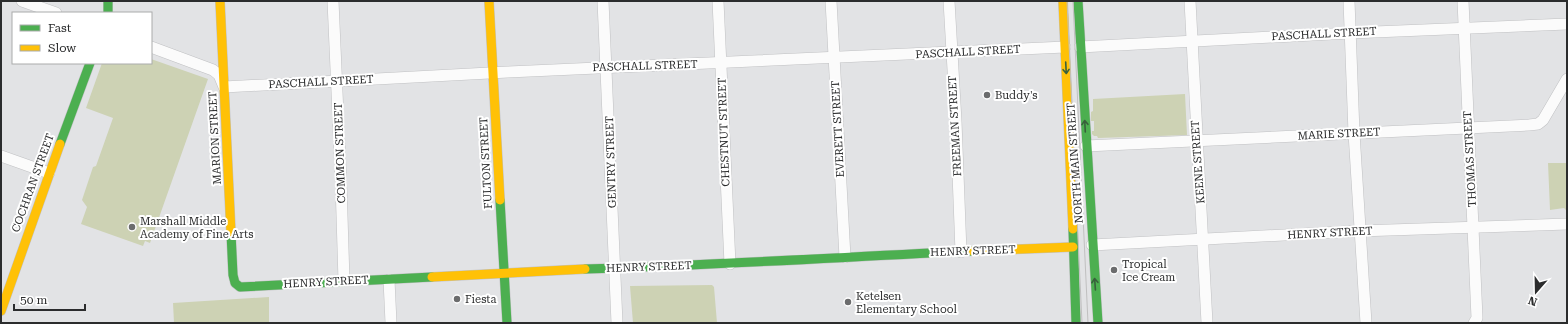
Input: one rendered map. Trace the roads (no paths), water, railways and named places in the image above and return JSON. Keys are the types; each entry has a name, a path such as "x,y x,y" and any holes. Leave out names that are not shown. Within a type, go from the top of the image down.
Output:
{"street":[{"path":"22,1 53,12"},
{"path":"108,1 108,12"},
{"name":"MARION STREET","path":"220,1 233,275"},
{"name":"COMMON STREET","path":"333,1 344,281"},
{"name":"FULTON STREET","path":"489,1 507,323"},
{"name":"GENTRY STREET","path":"603,1 618,323"},
{"name":"CHESTNUT STREET","path":"718,1 730,264"},
{"name":"EVERETT STREET","path":"831,1 845,257"},
{"name":"FREEMAN STREET","path":"949,1 956,121 961,252"},
{"name":"NORTH MAIN STREET","path":"1063,1 1076,323"},
{"name":"NORTH MAIN STREET","path":"1078,1 1098,323"},
{"name":"KEENE STREET","path":"1190,1 1196,141 1207,323"},
{"path":"1349,1 1359,231 1366,323"},
{"name":"THOMAS STREET","path":"1463,1 1476,320"},
{"name":"PASCHALL STREET","path":"1080,47 1192,40 1567,24"},
{"path":"152,47 213,70 219,75 224,87"},
{"name":"PASCHALL STREET","path":"224,87 493,73 1065,47"},
{"name":"COCHRAN STREET","path":"1,311 49,173 90,64"},
{"name":"MARIE STREET","path":"1086,146 1538,124 1548,114 1567,79"},
{"path":"1,156 49,173"},
{"name":"HENRY STREET","path":"1092,245 1359,231 1567,224"},
{"name":"HENRY STREET","path":"233,275 235,283 240,287 504,273 730,264 845,257 1073,247"},
{"path":"389,280 391,323"}],"tram line":[{"path":"1067,1 1082,323"},
{"path":"1073,1 1088,323"}],"place":[{"name":"Buddy's","path":"987,95"},
{"name":"Marshall Middle Academy of Fine Arts","path":"132,227"},
{"name":"Tropical Ice Cream","path":"1114,270"},
{"name":"Fiesta","path":"457,299"},
{"name":"Ketelsen Elementary School","path":"848,302"}]}
